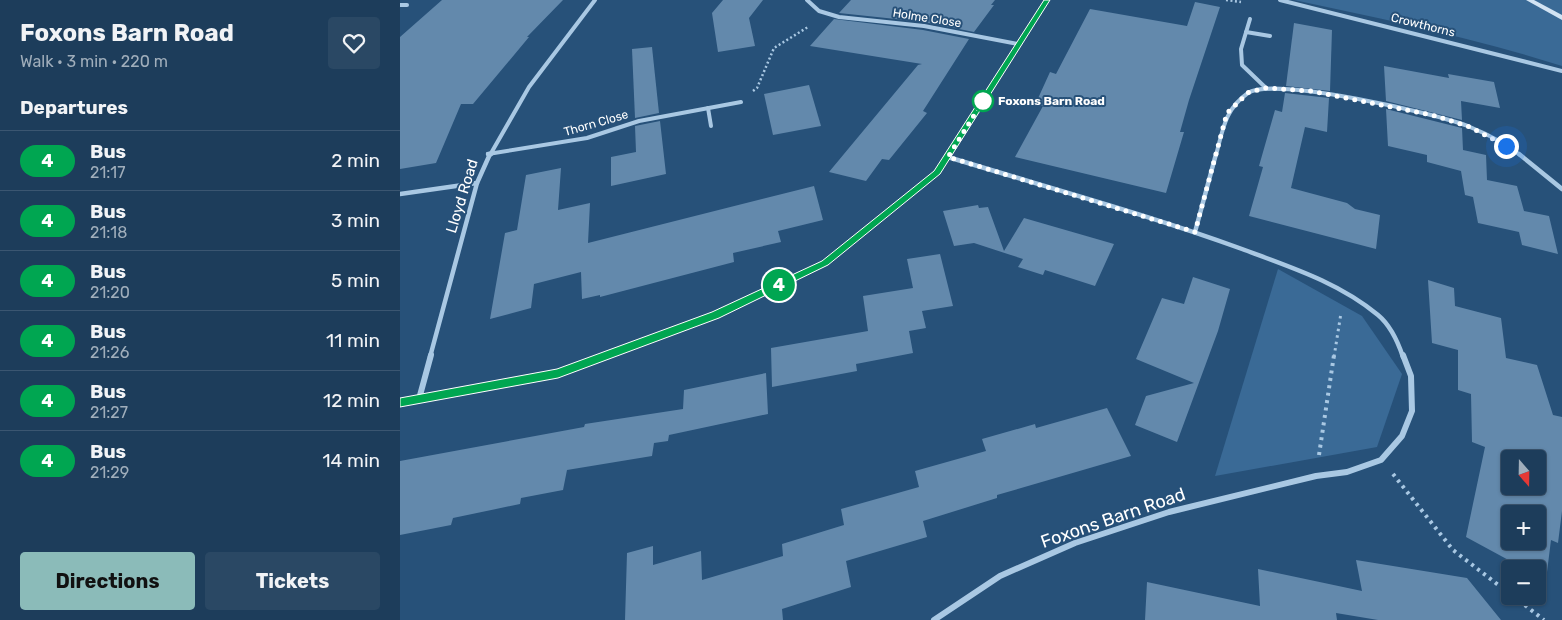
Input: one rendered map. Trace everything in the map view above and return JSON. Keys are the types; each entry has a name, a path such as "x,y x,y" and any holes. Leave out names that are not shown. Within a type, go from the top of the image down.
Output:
{"street":[{"name":"Lloyd Road","path":"419,399 477,183 488,154 551,56 595,0"},
{"name":"Holme Close","path":"807,0 819,11 827,14 924,26 1018,44"},
{"path":"400,403 558,373 715,315 825,263 937,172 1047,0"},
{"name":"Crowthorns","path":"1280,0 1562,71"},
{"path":"1529,0 1562,18"},
{"path":"400,5 407,5"},
{"path":"1250,19 1241,49 1242,64 1266,88"},
{"path":"1246,32 1270,36"},
{"path":"1195,232 1227,113 1249,92 1266,88 1311,91 1436,116 1470,127 1518,153 1562,189"},
{"name":"Thorn Close","path":"488,154 555,145 587,138 638,122 741,102"},
{"path":"708,108 711,126"},
{"name":"Foxons Barn Road","path":"934,620 1000,576 1075,543 1169,512 1316,476 1347,472 1381,460 1402,436 1412,411 1411,376 1397,340 1380,316 1344,290 1307,273 1195,232 948,157"},
{"path":"400,194 477,183"}],"path":[{"path":"741,102 757,88 774,48 827,14"},
{"path":"1316,476 1344,290"},
{"path":"1381,460 1452,550 1501,587"},
{"path":"1524,605 1544,620"}],"shaded area":[{"path":"1294,0 1562,0 1562,66 1462,38"},
{"path":"1278,269 1362,316 1402,374 1377,447 1215,476"}],"building":[{"path":"442,0 563,0 527,37 529,37 473,104 461,104 436,163 400,169 400,37"},
{"path":"723,0 763,0 749,18 755,46 718,52 712,13"},
{"path":"851,0 995,0 991,5 994,5 974,32 924,22 839,13"},
{"path":"1195,2 1220,7 1189,100 1180,132 1184,132 1166,193 1015,157 1043,106 1035,105 1050,72 1056,74 1090,9 1187,26"},
{"path":"834,19 923,30 969,39 923,111 927,113 889,160 882,159 866,181 829,172 918,65 922,64 810,46"},
{"path":"1294,23 1332,30 1330,91 1286,86"},
{"path":"652,47 659,113 635,118 632,49"},
{"path":"1384,66 1449,78 1448,74 1494,82 1500,108 1461,101 1462,120 1386,101"},
{"path":"809,85 821,126 773,135 764,94"},
{"path":"1285,93 1329,98 1327,132 1305,127 1291,188 1347,203 1355,209 1380,215 1376,249 1249,216 1263,167 1259,166 1275,110 1282,112"},
{"path":"1386,109 1462,128 1463,150 1486,155 1487,180 1517,186 1524,211 1549,216 1558,254 1522,245 1519,232 1478,223 1473,197 1465,195 1461,171 1427,162 1427,155 1388,146"},
{"path":"660,121 666,174 611,186 611,157 636,152 635,126"},
{"path":"561,168 558,210 590,203 588,243 814,186 823,220 778,231 781,242 733,253 734,262 600,297 600,295 582,299 581,272 534,284 531,308 490,319 505,233 517,230 526,175"},
{"path":"978,205 979,208 988,207 1004,251 1024,218 1114,244 1095,286 1045,270 1043,275 1018,267 1023,259 974,243 954,246 943,211"},
{"path":"940,254 953,306 922,311 926,328 909,331 913,353 856,364 857,371 772,387 771,348 868,331 863,296 913,288 907,259"},
{"path":"1193,277 1230,289 1218,331 1177,442 1135,425 1146,396 1194,383 1136,359 1162,298 1184,304"},
{"path":"1428,280 1454,288 1455,306 1501,318 1506,358 1537,365 1553,415 1562,417 1562,511 1558,543 1551,540 1546,580 1546,560 1508,560 1466,537 1485,447 1472,442 1471,394 1458,390 1458,350 1432,343"},
{"path":"766,373 768,414 669,435 668,441 654,443 652,456 567,470 563,490 521,498 520,504 453,518 451,525 400,535 400,461 584,427 585,424 683,409 684,390"},
{"path":"1107,408 1131,456 997,495 997,498 923,521 927,537 846,561 851,587 782,609 783,620 625,620 627,553 653,546 653,565 701,551 702,580 783,556 782,544 844,525 841,509 919,487 915,471 986,451 982,439 1035,424 1036,428"},
{"path":"1356,560 1467,578 1501,620 1378,620 1336,613 1337,620 1145,620 1147,582 1260,606 1258,569 1362,591"}],"bus line":[{"name":"4","path":"400,403 558,373 715,315 825,263 937,172 1047,0"}],"place":[{"name":"Foxons Barn Road","path":"983,101"}],"route":[{"path":"983,101 948,157 1195,232 1227,113 1249,92 1266,88 1311,91 1436,116 1470,127 1506,146"}]}
